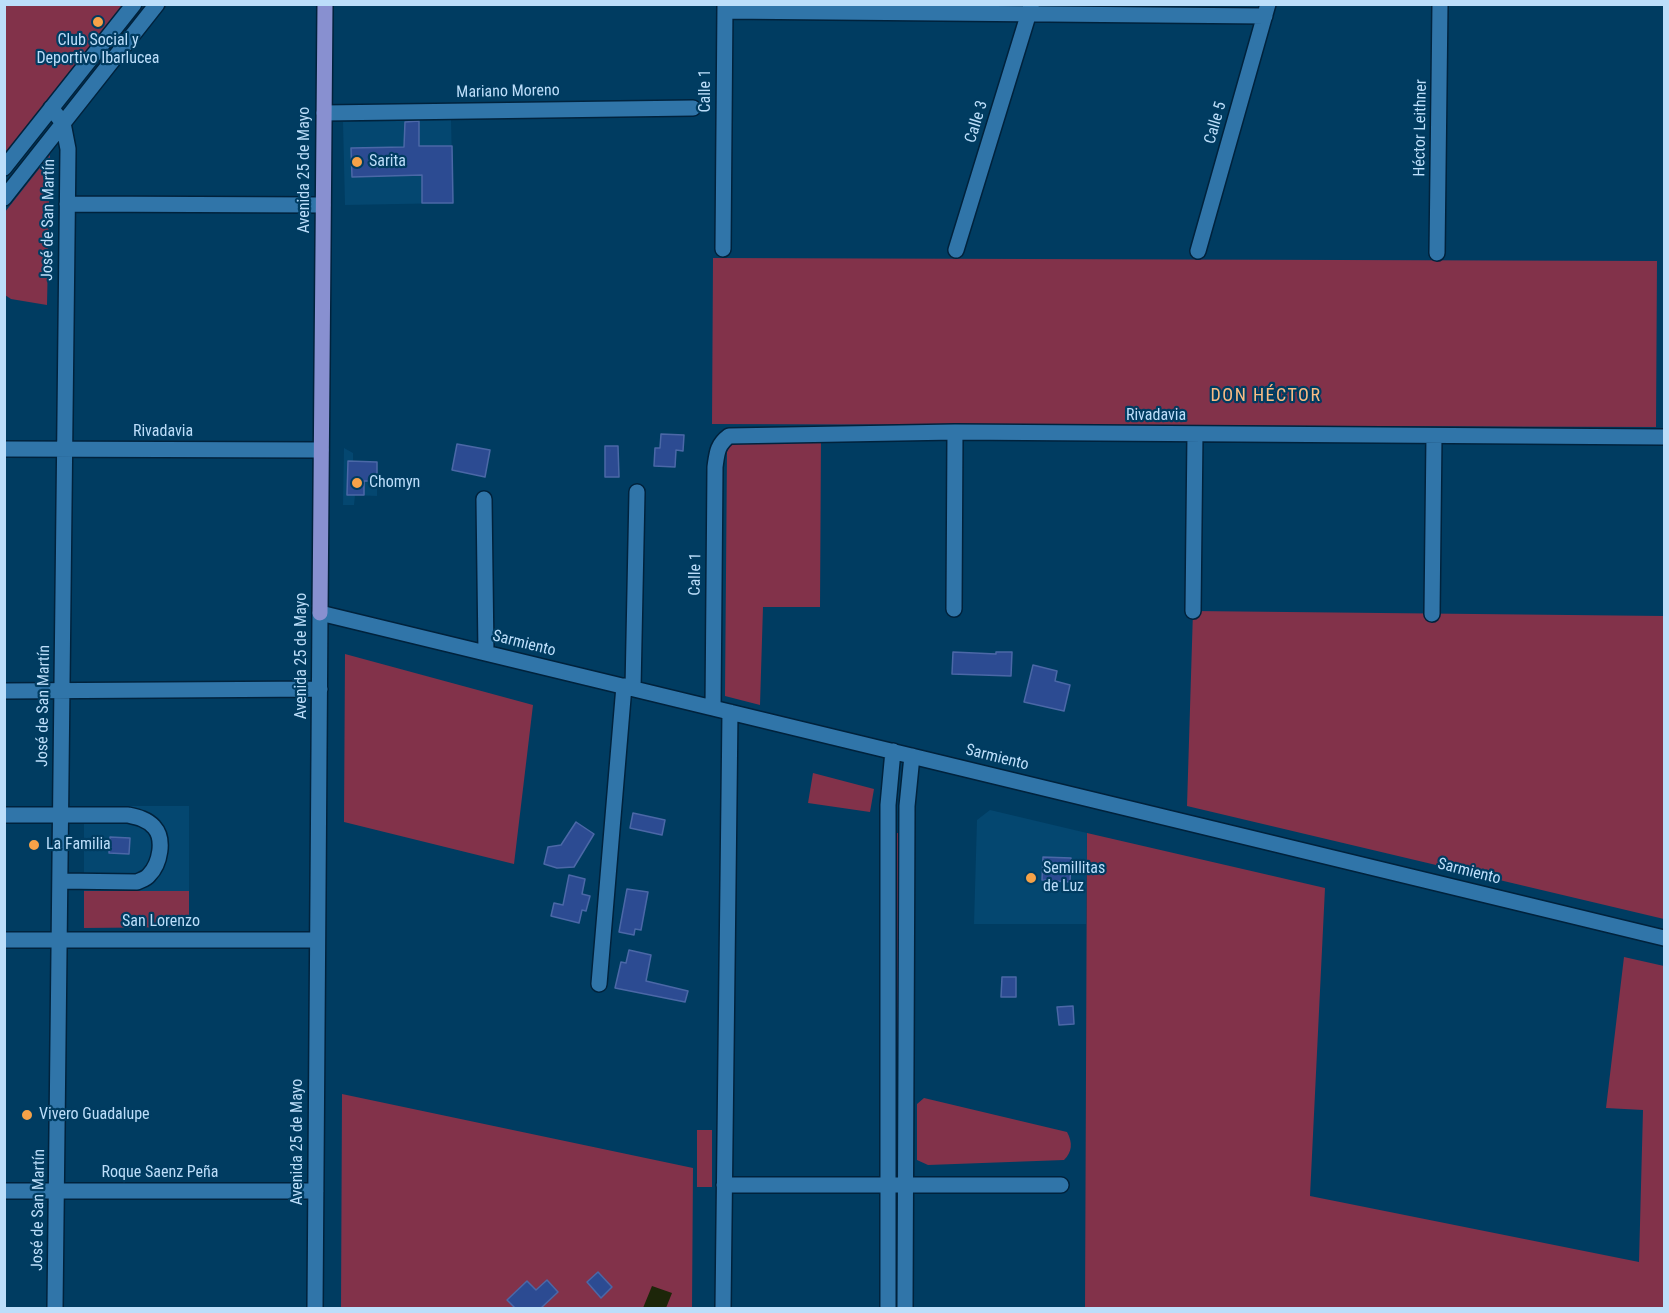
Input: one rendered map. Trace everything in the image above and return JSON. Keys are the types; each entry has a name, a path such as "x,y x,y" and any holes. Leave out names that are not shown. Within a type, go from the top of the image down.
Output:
{"main road":[{"name":"Avenida 25 de Mayo","path":"320,613 325,4"}],"street":[{"path":"4,168 134,4"},
{"path":"4,198 157,4"},
{"name":"Héctor Leithner","path":"1437,252 1440,4"},
{"path":"725,8 1267,10"},
{"name":"Calle 1","path":"723,249 725,8"},
{"name":"Calle 3","path":"956,250 1031,9"},
{"name":"Calle 5","path":"1198,251 1267,10"},
{"name":"José de San Martín","path":"51,108 63,123 68,149 56,1308"},
{"name":"Mariano Moreno","path":"324,113 693,108"},
{"path":"68,204 323,205"},
{"path":"954,609 955,432"},
{"name":"Rivadavia","path":"721,442 729,436 741,434 955,432 1665,437"},
{"path":"1193,611 1195,434"},
{"path":"1432,614 1434,436"},
{"name":"Calle 1","path":"713,708 715,467 716,455 721,442"},
{"name":"Rivadavia","path":"4,449 321,450"},
{"path":"599,984 628,687 637,492"},
{"path":"484,499 486,653"},
{"name":"Sarmiento","path":"320,613 1665,938"},
{"name":"Avenida 25 de Mayo","path":"315,1308 320,613"},
{"path":"4,691 320,689"},
{"path":"723,1308 730,712"},
{"path":"888,1308 888,818 893,751"},
{"path":"905,1308 907,819 912,756"},
{"path":"4,815 128,815 143,819 155,827 160,855 155,867 147,877 136,882 60,881"},
{"path":"888,818 907,819"},
{"name":"San Lorenzo","path":"4,940 317,940"},
{"path":"724,1185 1061,1185"},
{"name":"Roque Saenz Peña","path":"4,1191 316,1191"}],"shaded area":[{"path":"4,5 134,5 4,168"},
{"path":"451,120 453,203 345,205 343,122"},
{"path":"50,155 47,305 11,299 5,295 5,212"},
{"path":"713,258 1657,261 1656,427 712,424"},
{"path":"821,437 820,607 763,607 760,705 725,696 727,452 732,442"},
{"path":"344,448 353,453 353,461 377,462 377,496 355,495 354,505 343,505"},
{"path":"1193,611 1664,616 1664,919 1187,806"},
{"path":"345,654 533,705 514,864 344,822"},
{"path":"813,773 874,789 870,812 808,803"},
{"path":"84,806 189,806 189,891 84,891"},
{"name":"Semillitas de Luz","path":"990,810 1087,833 1086,924 974,924 977,820"},
{"path":"896,833 899,833 898,1165 894,1165"},
{"path":"1087,833 1325,888 1310,1196 1639,1262 1643,1110 1606,1108 1624,957 1664,966 1664,1308 1085,1308"},
{"path":"84,891 189,891 189,927 84,928"},
{"path":"342,1094 693,1168 692,1308 341,1308"},
{"path":"924,1098 1067,1132 1071,1144 1069,1154 1064,1160 928,1165 917,1160 917,1104"},
{"path":"697,1130 712,1130 712,1187 697,1187"},
{"path":"652,1286 672,1293 666,1308 643,1308"}],"building":[{"path":"419,121 419,146 452,146 453,203 422,203 422,175 352,177 351,148 404,147 405,122"},
{"path":"661,434 684,435 683,451 676,450 675,467 654,466 655,448 660,448"},
{"path":"457,444 490,450 485,477 452,470"},
{"path":"605,446 618,446 619,477 605,477"},
{"path":"348,461 377,462 377,475 370,475 370,481 364,481 364,495 347,495"},
{"path":"953,652 996,654 996,652 1012,652 1011,676 952,674"},
{"path":"1033,665 1057,671 1055,681 1070,685 1064,711 1024,702"},
{"path":"633,813 665,820 662,835 630,828"},
{"path":"576,822 594,834 574,867 557,868 544,864 548,847 561,845"},
{"path":"110,837 130,838 129,854 109,853"},
{"path":"1043,857 1071,858 1070,882 1042,880"},
{"path":"569,875 585,879 582,894 590,896 586,911 582,910 579,923 551,916 554,903 563,905"},
{"path":"627,889 648,892 641,930 635,929 634,935 619,932"},
{"path":"629,950 651,955 646,981 688,991 685,1002 615,988 621,962 626,963"},
{"path":"1002,977 1016,977 1016,997 1001,997"},
{"path":"1073,1006 1074,1024 1059,1025 1057,1007"},
{"path":"598,1272 612,1287 601,1298 587,1282"},
{"path":"547,1280 558,1292 541,1308 515,1308 507,1300 527,1281 536,1290"}],"place":[{"name":"Club Social y Deportivo Ibarlucea","path":"98,22"},
{"name":"Sarita","path":"357,162"},
{"name":"Chomyn","path":"357,483"},
{"name":"La Familia","path":"34,845"},
{"name":"Semillitas de Luz","path":"1031,878"},
{"name":"Vivero Guadalupe","path":"27,1115"}],"district":[{"name":"DON HÉCTOR","path":"1266,396"}]}
